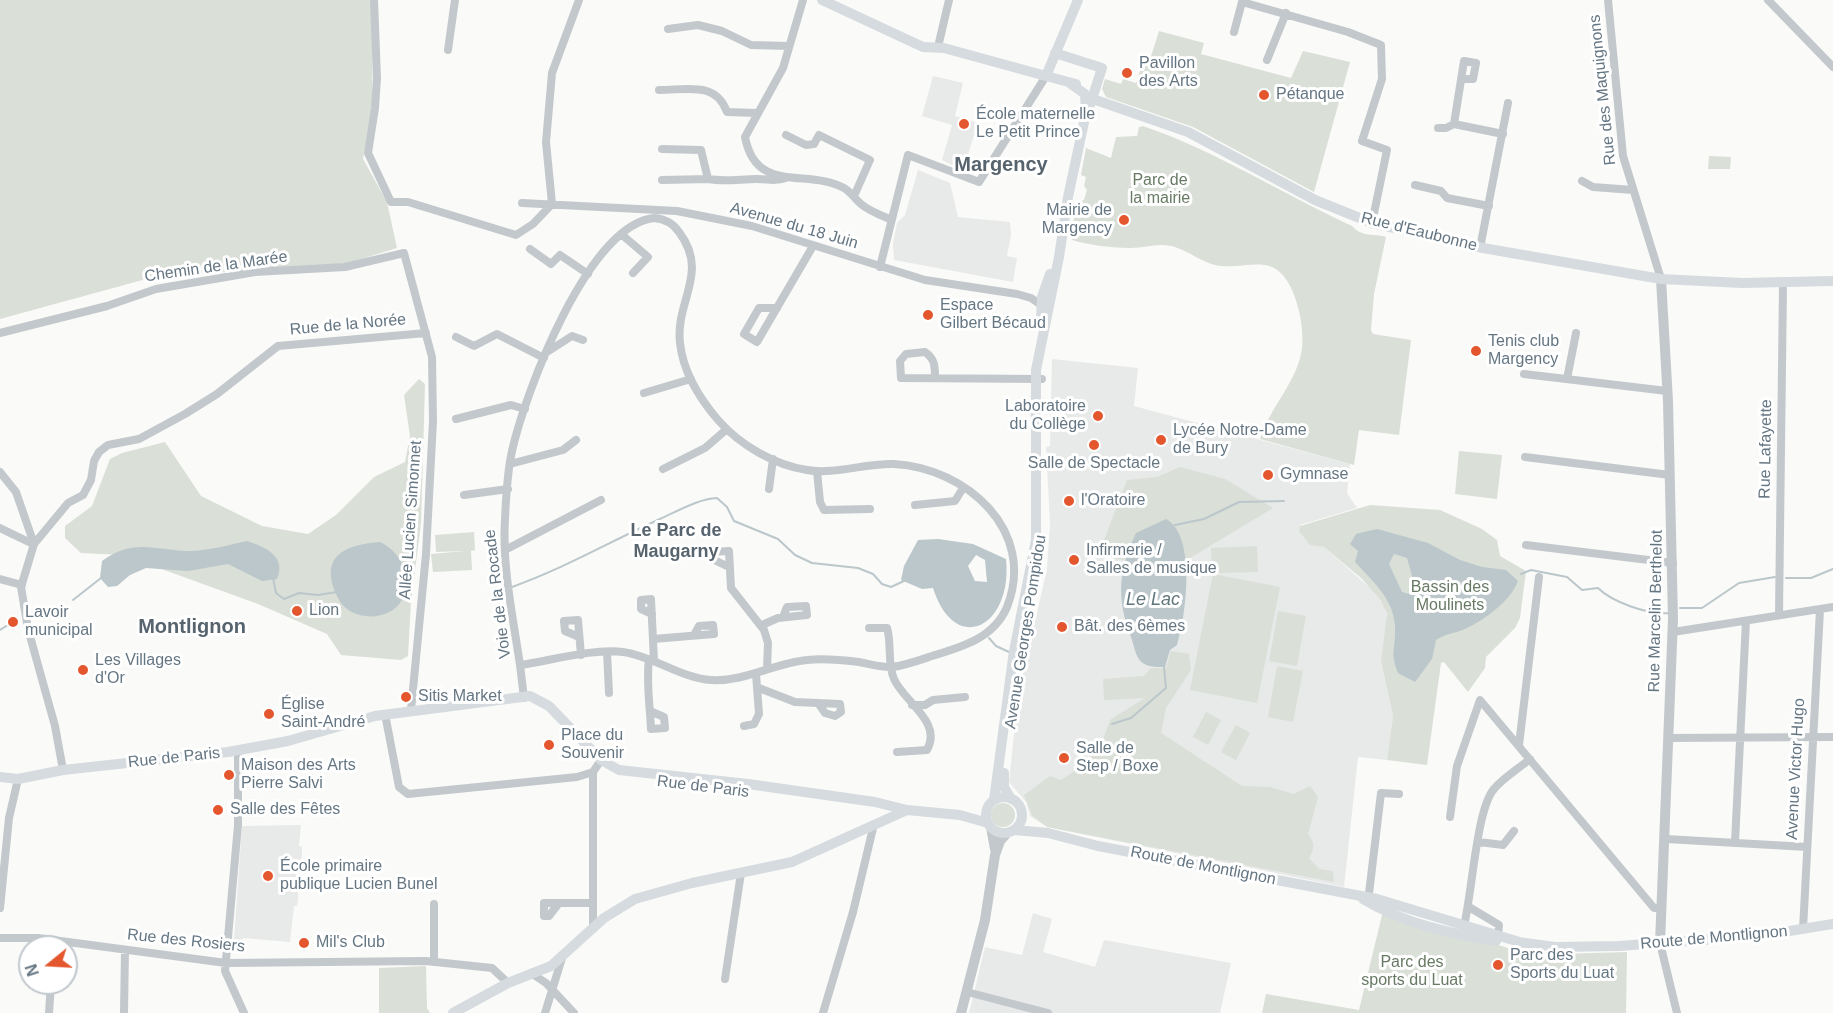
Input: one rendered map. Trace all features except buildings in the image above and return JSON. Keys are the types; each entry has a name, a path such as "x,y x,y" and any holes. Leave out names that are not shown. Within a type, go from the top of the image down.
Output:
{"main road":[{"path":"822,0 923,46 938,47 1086,87 1093,99"},
{"path":"1060,55 1078,0"},
{"path":"1046,76 1060,55 1083,0"},
{"name":"Avenue Georges Pompidou","path":"991,803 1014,651 1034,561 1038,521 1040,356 1047,299 1086,113 1093,99 1102,68 1060,55"},
{"path":"1071,84 1085,94 1086,113"},
{"name":"Rue d'Eaubonne","path":"1093,99 1188,132 1315,200 1372,223 1480,248 1661,279 1783,283 1833,281"},
{"name":"Avenue Georges Pompidou","path":"1011,798 1003,780 1016,676 1042,539 1039,379"},
{"name":"Rue de Paris","path":"0,777 18,779 63,770 238,751 288,741 355,720 385,714 537,698 549,706 597,765 628,778 882,808 892,815 908,810"},
{"name":"Rue de Paris","path":"597,765 629,772 760,786 892,805 908,810 960,815 989,825"},
{"path":"1011,798 1018,805 1022,814 1020,823 1011,831 999,832 989,825 991,803 1011,798"},
{"name":"Rue de Paris","path":"960,815 991,803"},
{"name":"Route de Montlignon","path":"1022,814 1030,824 1048,833"},
{"path":"453,1013 508,983 562,958 592,929 635,899 805,857 892,815"},
{"name":"Route de Montlignon","path":"1011,831 1048,833 1109,848 1365,899 1387,913 1463,931 1555,947 1619,946 1759,936 1833,924"},
{"name":"Route de Montlignon","path":"1463,931 1498,935 1524,943"}],"street":[{"path":"374,0 377,78 368,153 391,202 408,202 516,235 533,224 552,204 546,142 552,73 579,0"},
{"path":"448,50 455,0"},
{"path":"803,0 783,68 744,137 752,160 763,169 786,178 830,183 844,188 868,209 890,219"},
{"path":"938,47 949,0"},
{"name":"Rue des Maquignons","path":"1608,0 1623,156 1661,279"},
{"path":"1768,0 1833,67"},
{"path":"1234,32 1240,1 1286,13 1381,45 1382,79 1362,141 1387,150 1372,223"},
{"path":"1267,60 1286,13"},
{"path":"668,29 698,26 723,31 751,45 789,46"},
{"path":"880,267 890,219 897,206 908,155 979,182 1046,76"},
{"path":"1454,124 1462,79"},
{"path":"659,90 710,90 722,99 727,112 757,113"},
{"path":"1480,248 1508,103"},
{"path":"1438,128 1446,129 1454,124 1503,134"},
{"path":"786,135 806,145 814,144 819,135 870,160 854,196"},
{"path":"662,149 701,150 708,179"},
{"path":"758,179 763,169"},
{"path":"662,180 708,179 728,183 758,179 775,182 786,178"},
{"path":"1582,181 1593,187 1633,190"},
{"path":"1415,185 1441,191 1447,198 1489,206"},
{"name":"Avenue du 18 Juin","path":"522,203 677,211 752,226 925,280 1047,299"},
{"name":"Voie de la Rocade","path":"654,218 666,221 682,236 693,272 680,327 680,344 691,379 704,401 727,429 755,450 787,465 817,471 872,464 897,464 926,471 963,488 987,506 1010,538 1015,563 1010,598 1003,616 993,629 974,642 891,668 848,661 806,660 725,681 706,680 622,651 520,664 505,550 510,464 525,409 545,355 559,322 588,274 621,234 642,220 654,218"},
{"path":"621,234 648,257 633,273"},
{"path":"777,308 813,246"},
{"path":"530,249 551,264 560,255 588,274"},
{"name":"Chemin de la Marée","path":"0,333 107,306 156,289 255,272 345,267 404,253"},
{"name":"Allée Lucien Simonnet","path":"404,253 432,357 433,421 426,554 411,710"},
{"name":"Rue Marcelin Berthelot","path":"1660,943 1673,632 1673,563 1661,279"},
{"name":"Rue Lafayette","path":"1779,615 1783,283"},
{"path":"1017,294 1047,299"},
{"name":"Rue de la Norée","path":"34,544 68,503 83,495 91,480 94,461 99,452 108,445 139,439 185,414 217,394 278,346 426,333"},
{"path":"1567,379 1576,333"},
{"path":"456,337 474,346 497,334 545,355 572,336 583,340"},
{"path":"935,378 935,364 931,356 925,352 906,354 900,361 901,378 1039,379"},
{"path":"1524,374 1667,391"},
{"path":"644,393 691,379"},
{"path":"456,419 511,405 525,409"},
{"path":"663,469 705,448 727,429"},
{"path":"510,464 563,450 576,440"},
{"path":"1525,457 1670,475"},
{"path":"770,489 773,459"},
{"path":"817,471 820,502 824,510 870,509"},
{"path":"0,472 16,492 34,544 21,596 55,726 63,770"},
{"path":"915,505 955,501 963,488"},
{"path":"464,495 508,489"},
{"path":"505,550 601,500"},
{"path":"0,528 34,544"},
{"path":"1526,544 1673,563"},
{"path":"729,567 732,588 762,626 768,643 767,669"},
{"path":"1519,745 1539,577"},
{"path":"0,579 22,585"},
{"path":"1673,632 1833,607"},
{"name":"Avenue Victor Hugo","path":"1803,929 1820,610"},
{"path":"650,711 652,614"},
{"path":"762,626 783,617"},
{"path":"1735,842 1746,621"},
{"path":"869,627 887,628 891,668 897,685 929,726 932,741 927,750 897,752"},
{"path":"653,639 694,635"},
{"path":"579,637 581,655"},
{"path":"607,652 609,693"},
{"path":"520,664 524,698"},
{"path":"744,726 754,724 759,714 759,688 756,674"},
{"path":"759,688 795,702 818,703"},
{"path":"912,705 925,705 933,700 965,697"},
{"path":"1450,817 1457,766 1480,700 1654,908 1661,908"},
{"path":"385,714 399,787 408,794 577,777 597,765"},
{"path":"1668,738 1833,736"},
{"path":"238,751 238,825 225,970 244,1013"},
{"path":"1463,931 1469,907 1481,818 1493,789 1530,759"},
{"path":"592,929 597,765"},
{"path":"0,908 9,818 18,779"},
{"path":"1365,899 1381,793 1399,794"},
{"path":"823,1013 853,912 874,824"},
{"path":"989,825 995,855"},
{"path":"961,1013 985,920 995,855 1000,841 1011,831"},
{"path":"1479,842 1503,845 1514,831"},
{"path":"1665,839 1807,847"},
{"path":"725,979 741,873"},
{"path":"559,903 593,903"},
{"path":"434,962 435,904"},
{"path":"1469,907 1499,925 1498,935"},
{"name":"Rue des Rosiers","path":"0,938 18,940"},
{"path":"1660,943 1677,1013"},
{"name":"Rue des Rosiers","path":"78,946 226,963 434,962 492,968 508,983"},
{"path":"124,1013 126,950"},
{"path":"545,1013 562,958"},
{"path":"531,973 546,983 574,1013"},
{"path":"967,992 1048,1013"},
{"path":"49,1013 50,995"}],"shaded area":[{"name":"École maternelle Le Petit Prince","path":"933,76 963,83 955,116 978,123 963,170 942,160 952,125 922,116"},
{"path":"918,170 950,183 958,217 1010,222 1011,235 1007,256 1017,258 1013,282 894,260 893,244 897,223 905,215"},
{"path":"1052,359 1138,368 1134,406 1350,464 1347,493 1357,508 1300,525 1310,544 1324,547 1370,588 1383,604 1388,619 1381,663 1393,716 1387,760 1358,757 1344,887 1047,827 1030,816 1026,802 1009,782 1018,696 1047,569 1050,524 1046,447 1050,446"},
{"name":"École primaire publique Lucien Bunel","path":"301,825 299,846 302,847 302,853 301,862 297,862 295,890 298,890 298,899 297,906 294,906 290,942 243,938 242,941 234,940 242,826"},
{"path":"1033,913 1052,919 1043,952 1095,967 1104,940 1231,963 1220,1013 969,1013 985,947 1022,955"}],"green space":[{"path":"0,0 371,0 373,15 372,106 363,159 387,202 397,248 345,264 157,276 0,319"},
{"path":"1159,31 1204,43 1201,54 1291,78 1303,51 1350,62 1314,192 1193,127 1106,97 1102,89 1105,79 1121,84 1123,79 1136,83 1142,65 1148,66"},
{"name":"Parc de la mairie","path":"1143,126 1222,160 1360,232 1386,237 1374,294 1371,330 1373,334 1411,340 1399,435 1359,430 1354,465 1260,439 1295,372 1303,339 1300,315 1292,291 1287,280 1272,267 1215,265 1166,245 1124,248 1072,240 1070,235 1078,202 1084,200 1087,190 1084,186 1086,177 1081,175 1086,148 1111,158 1116,137 1137,136 1139,127"},
{"path":"1709,156 1731,157 1730,169 1708,169"},
{"path":"419,379 425,384 421,523 411,602 408,656 401,660 341,655 327,634 258,604 123,555 81,553 65,538 65,526 92,506 110,459 122,453 165,442 201,496 262,526 308,534 336,515 374,477 405,462 410,436 404,395"},
{"path":"1459,451 1502,455 1497,499 1455,494"},
{"path":"1180,467 1225,479 1273,508 1185,561 1185,550 1136,533 1125,560 1098,556 1127,480 1157,477"},
{"name":"Bassin des Moulinets","path":"1370,505 1440,510 1482,529 1497,540 1500,556 1526,571 1520,618 1515,628 1486,657 1485,668 1468,692 1444,662 1441,663 1427,765 1387,760 1393,716 1381,662 1387,614 1381,601 1362,579 1324,547 1310,545 1299,531 1300,526"},
{"path":"474,532 475,550 471,551 472,570 433,572 431,554 465,551 436,552 435,535"},
{"path":"1257,546 1258,572 1212,573 1211,548"},
{"path":"1213,574 1280,587 1257,703 1190,690"},
{"path":"1278,611 1306,616 1297,666 1269,661"},
{"path":"1171,651 1189,654 1191,670 1166,708 1161,733 1242,786 1270,787 1294,794 1310,786 1318,797 1308,834 1313,846 1309,858 1319,869 1333,871 1334,882 1047,827 1032,815 1024,795 1050,776 1061,780 1079,768 1097,748 1110,720 1145,698 1104,700 1103,679 1144,676 1151,668 1166,668"},
{"path":"1277,666 1303,671 1293,722 1268,717"},
{"path":"1206,712 1221,720 1208,745 1193,737"},
{"path":"1236,725 1250,733 1236,760 1221,752"},
{"path":"1003,803 1008,804 1014,810 1014,820 1008,826 1003,827 998,826 992,820 991,815 992,810 998,804"},
{"name":"Parc des Sports du Luat","path":"1383,911 1515,950 1560,954 1627,952 1626,1013 1262,1013 1266,994 1359,1010"},
{"path":"426,966 427,1008 430,1013 379,1013 379,968"}],"water":[{"name":"Le Lac","path":"1166,519 1176,528 1182,542 1187,578 1186,597 1177,645 1170,650 1165,667 1155,667 1148,666 1139,660 1126,620 1121,583 1126,559 1136,533"},
{"name":"Bassin des Moulinets","path":"1377,529 1428,543 1460,560 1482,567 1506,570 1518,581 1505,601 1485,618 1436,640 1432,659 1415,682 1398,673 1394,658 1393,613 1384,594 1355,562 1358,551 1350,544 1356,534","holes":["1394,554 1407,558 1414,583 1409,594 1402,592 1389,564"]},
{"path":"938,539 973,544 1006,559 1006,583 1001,602 992,616 980,625 968,627 955,622 943,609 933,588 922,589 901,580 904,566 918,540","holes":["976,555 985,560 987,582 975,581 968,566"]},
{"path":"247,541 261,546 277,558 279,571 277,579 262,581 228,564 188,571 146,568 130,575 117,586 108,587 100,578 102,561 124,549 146,547 192,551"},
{"path":"380,542 395,553 404,568 407,577 405,595 400,603 385,614 358,615 350,611 338,598 331,572 333,563 345,550"}],"waterway":[{"path":"512,587 688,506 717,498 727,507 734,521 778,539 795,555 812,563 858,568 873,574 882,584 891,587 906,580"},
{"path":"1175,525 1204,519 1239,502 1284,501"},
{"path":"1786,578 1811,578 1833,569"},
{"path":"1521,574 1531,570 1567,577 1582,590 1598,588 1612,598 1631,606 1651,612 1669,613"},
{"path":"1680,608 1702,608 1739,583 1775,577"},
{"path":"73,600 101,578"},
{"path":"273,578 276,593 284,599 299,593 318,595 337,592"},
{"path":"0,630 8,625"},
{"path":"989,638 996,646 1009,652"},
{"path":"1112,724 1131,718 1166,688 1164,667"}],"place":[{"name":"Pavillon des Arts","path":"1127,73"},
{"name":"Pétanque","path":"1264,95"},
{"name":"École maternelle Le Petit Prince","path":"964,124"},
{"name":"Mairie de Margency","path":"1124,220"},
{"name":"Espace Gilbert Bécaud","path":"928,315"},
{"name":"Tenis club Margency","path":"1476,351"},
{"name":"Laboratoire du Collège","path":"1098,416"},
{"name":"Lycée Notre-Dame de Bury","path":"1161,440"},
{"name":"Salle de Spectacle","path":"1094,445"},
{"name":"Gymnase","path":"1268,475"},
{"name":"l'Oratoire","path":"1069,501"},
{"name":"Infirmerie / Salles de musique","path":"1074,560"},
{"name":"Lion","path":"297,611"},
{"name":"Lavoir municipal","path":"13,622"},
{"name":"Bât. des 6èmes","path":"1062,627"},
{"name":"Les Villages d'Or","path":"83,670"},
{"name":"Sitis Market","path":"406,697"},
{"name":"Église Saint-André","path":"269,714"},
{"name":"Place du Souvenir","path":"549,745"},
{"name":"Salle de Step / Boxe","path":"1064,758"},
{"name":"Maison des Arts Pierre Salvi","path":"229,775"},
{"name":"Salle des Fêtes","path":"218,810"},
{"name":"École primaire publique Lucien Bunel","path":"268,876"},
{"name":"Mil's Club","path":"304,943"},
{"name":"Parc des Sports du Luat","path":"1498,965"}],"district":[{"name":"Margency","path":"1001,165"},
{"name":"Le Parc de Maugarny","path":"676,541"},
{"name":"Montlignon","path":"192,627"}],"park label":[{"name":"Parc des sports du Luat","path":"1412,972"}]}
